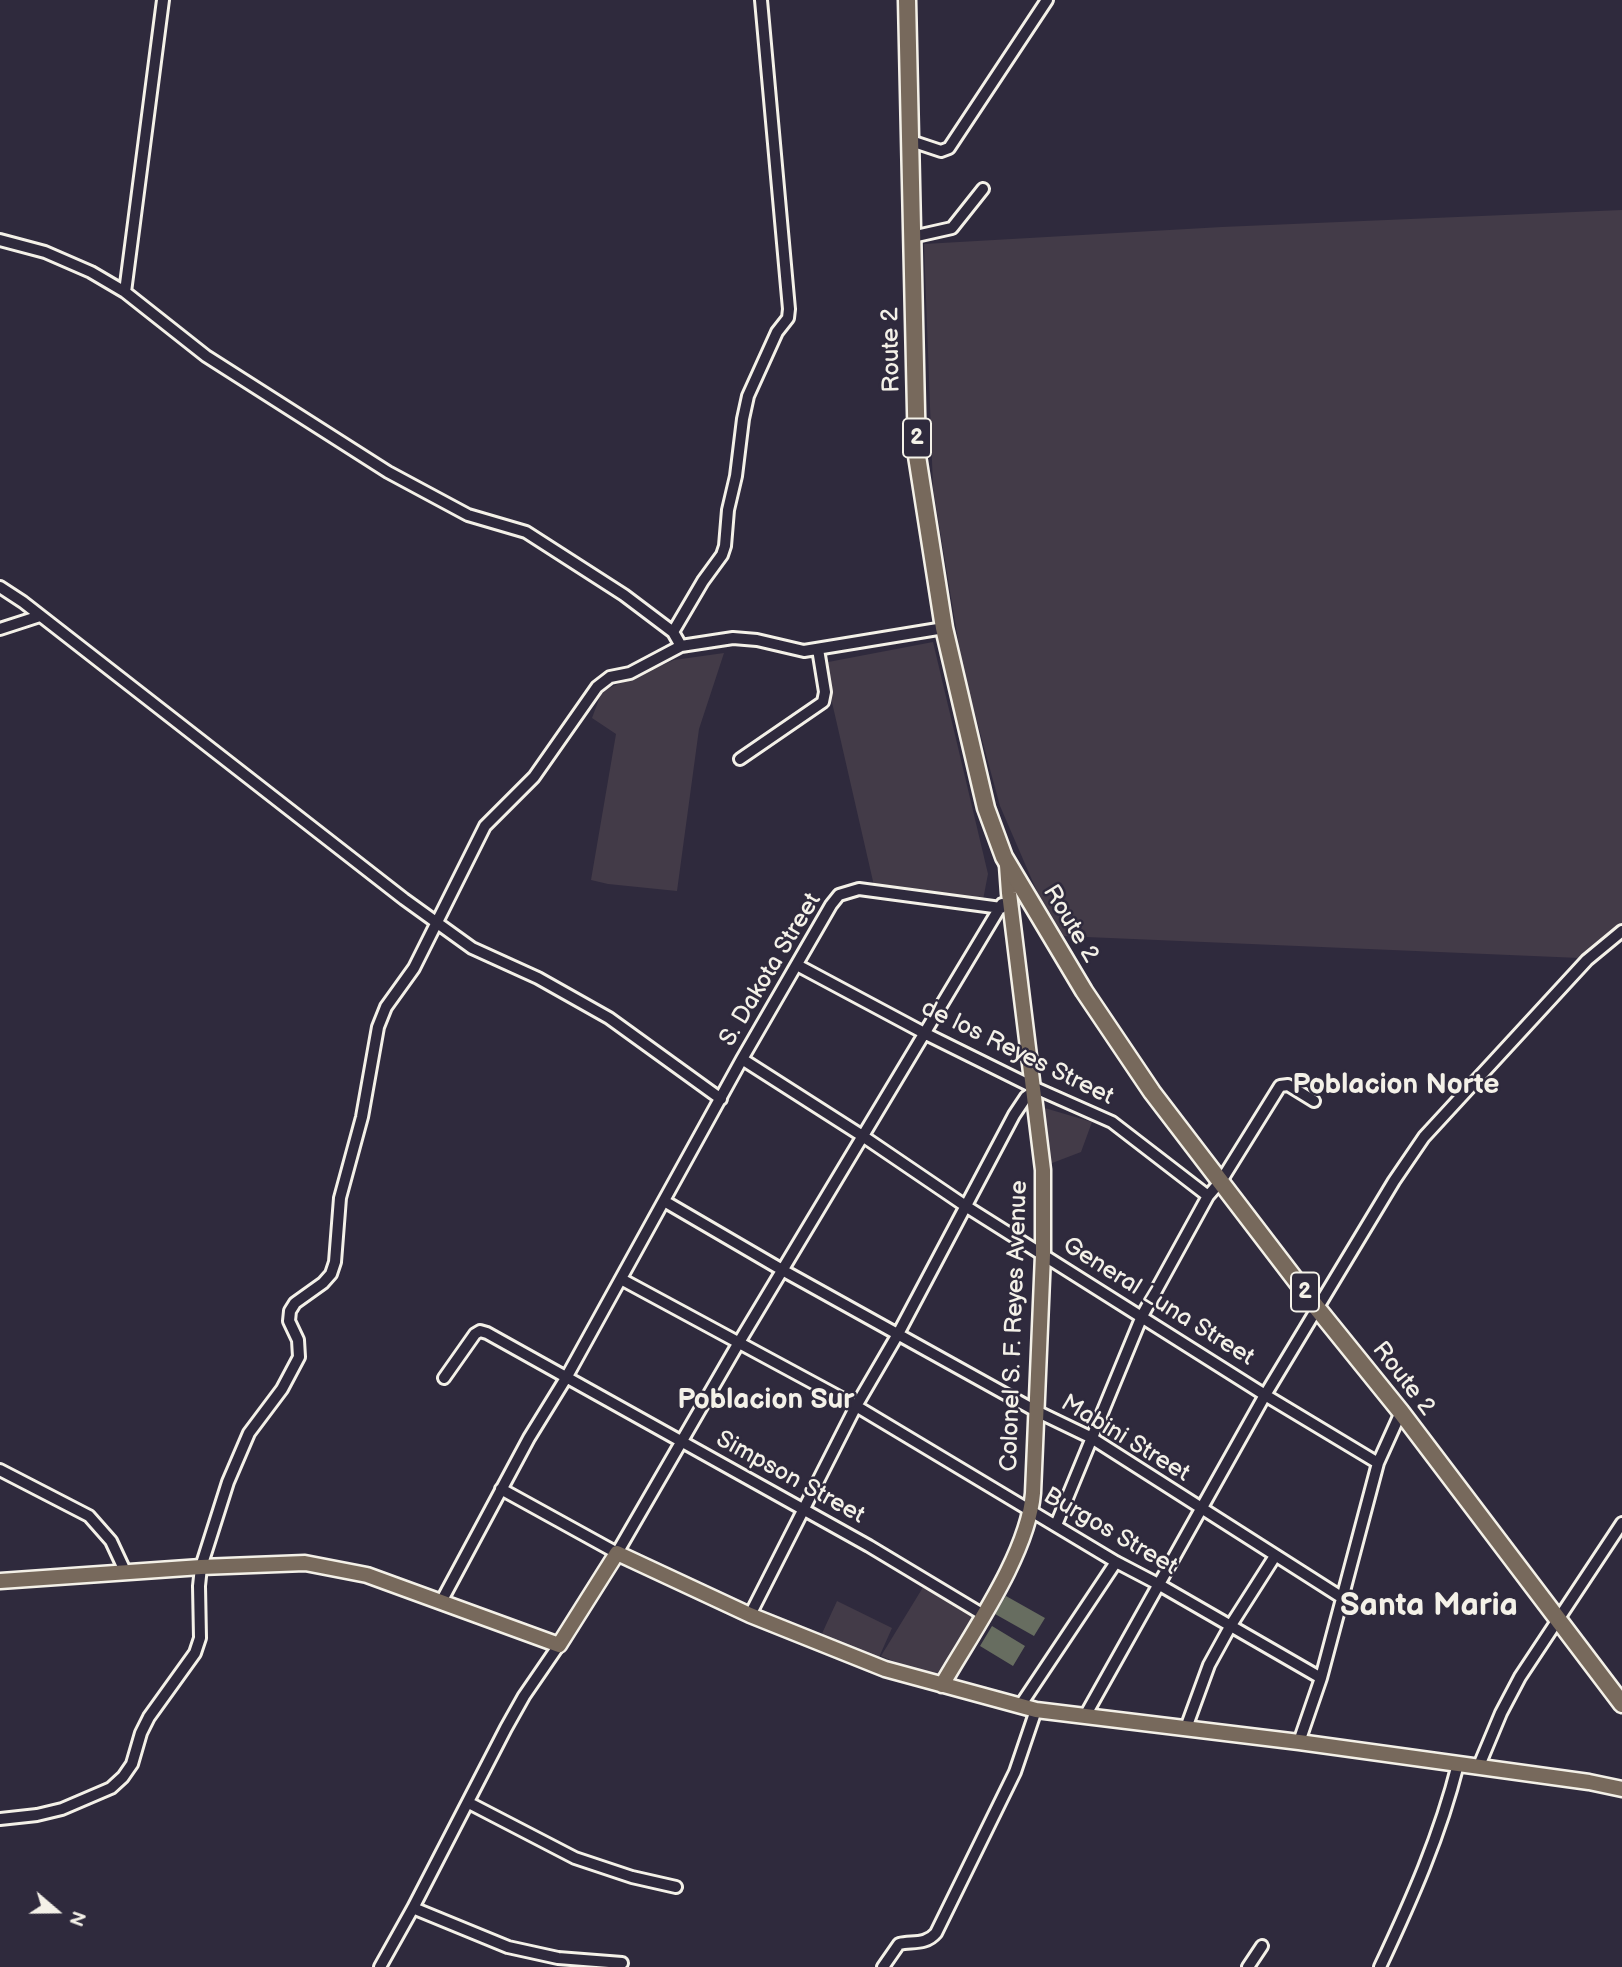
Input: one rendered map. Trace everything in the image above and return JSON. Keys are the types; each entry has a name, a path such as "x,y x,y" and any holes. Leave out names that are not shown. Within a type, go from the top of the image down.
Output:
{"highway":[{"name":"Route 2","path":"907,0 917,456 944,628 986,808 1007,865 1099,1014 1152,1091 1317,1308 1401,1412 1622,1704"}],"main road":[{"name":"Colonel S. F. Reyes Avenue","path":"942,1685 1010,1567 1032,1511 1044,1255 1043,1170 1007,865"},
{"path":"0,1581 201,1567 305,1563 367,1575 559,1645 617,1553 750,1615 886,1668 1036,1710 1299,1742 1589,1782 1622,1789"}],"street":[{"path":"125,292 163,0"},
{"path":"673,632 726,546 728,510 748,396 777,332 788,318 761,0"},
{"path":"911,141 941,151 949,148 1047,0"},
{"path":"912,237 952,228 983,189"},
{"path":"0,240 66,260 91,272 125,292 206,356 388,472 468,515 526,531 624,594 673,632 681,646"},
{"path":"0,587 434,921 472,948 538,978 609,1018 721,1100"},
{"path":"0,629 40,616"},
{"path":"0,1819 62,1809 111,1788 132,1764 149,1717 195,1653 200,1637 201,1567 238,1455 249,1433 297,1364 299,1348 289,1321 290,1311 295,1303 323,1283 335,1262 340,1198 362,1117 377,1027 386,1007 414,968 434,921 485,826 534,777 597,687 610,677 630,673 681,646 733,638 757,640 804,651 944,628"},
{"path":"740,759 823,702 825,692 818,649"},
{"name":"S. Dakota Street","path":"441,1602 501,1489 566,1378 742,1059 839,895 859,889 1001,908"},
{"path":"501,1489 617,1553 738,1344 1009,893"},
{"path":"1086,1716 1265,1395 1394,1181 1424,1137 1587,960 1622,930"},
{"name":"de los Reyes Street","path":"797,965 1033,1089 1112,1122 1208,1196"},
{"name":"General Luna Street","path":"742,1059 967,1207 1378,1463"},
{"path":"1056,1525 1142,1316 1208,1196 1221,1181 1280,1086 1288,1085 1314,1101"},
{"path":"750,1615 856,1406 898,1335 1014,1115 1033,1089"},
{"name":"Mabini Street","path":"664,1201 898,1335 1036,1411 1090,1437 1341,1597"},
{"name":"Burgos Street","path":"621,1279 856,1406 1115,1562 1321,1678"},
{"name":"Simpson Street","path":"444,1378 475,1334 480,1331 487,1333 869,1546 982,1614"},
{"path":"1299,1742 1321,1678 1378,1463 1401,1412"},
{"path":"0,1470 89,1516 111,1541 125,1572"},
{"path":"1478,1768 1500,1713 1520,1677 1622,1523"},
{"path":"1186,1728 1209,1665 1275,1556"},
{"path":"1020,1706 1115,1562"},
{"path":"380,1967 414,1908 524,1696 559,1645"},
{"path":"883,1967 899,1944 931,1940 936,1933 1015,1772 1036,1710"},
{"path":"1380,1967 1428,1862 1458,1765"},
{"path":"468,1803 575,1858 632,1877 676,1887"},
{"path":"414,1908 508,1947 558,1958 622,1963"},
{"path":"1248,1967 1262,1946"}],"shaded area":[{"path":"1622,210 1622,926 1580,958 1063,936 1045,910 1000,806 963,670 933,488 924,244 1222,227"},
{"path":"933,642 988,874 982,905 875,890 823,663"},
{"path":"724,653 699,729 677,891 591,880 616,734 592,718 602,691 674,660"},
{"path":"1038,1106 1092,1122 1081,1152 1047,1165"},
{"path":"925,1584 973,1616 938,1675 920,1672 881,1656"},
{"path":"837,1601 892,1628 876,1664 819,1640"}],"green space":[{"path":"1006,1596 1045,1618 1034,1636 995,1614"},
{"path":"992,1626 1025,1646 1013,1666 980,1646"}],"district":[{"name":"Poblacion Norte","path":"1396,1086"},
{"name":"Poblacion Sur","path":"766,1401"},
{"name":"Santa Maria","path":"1429,1607"}]}
